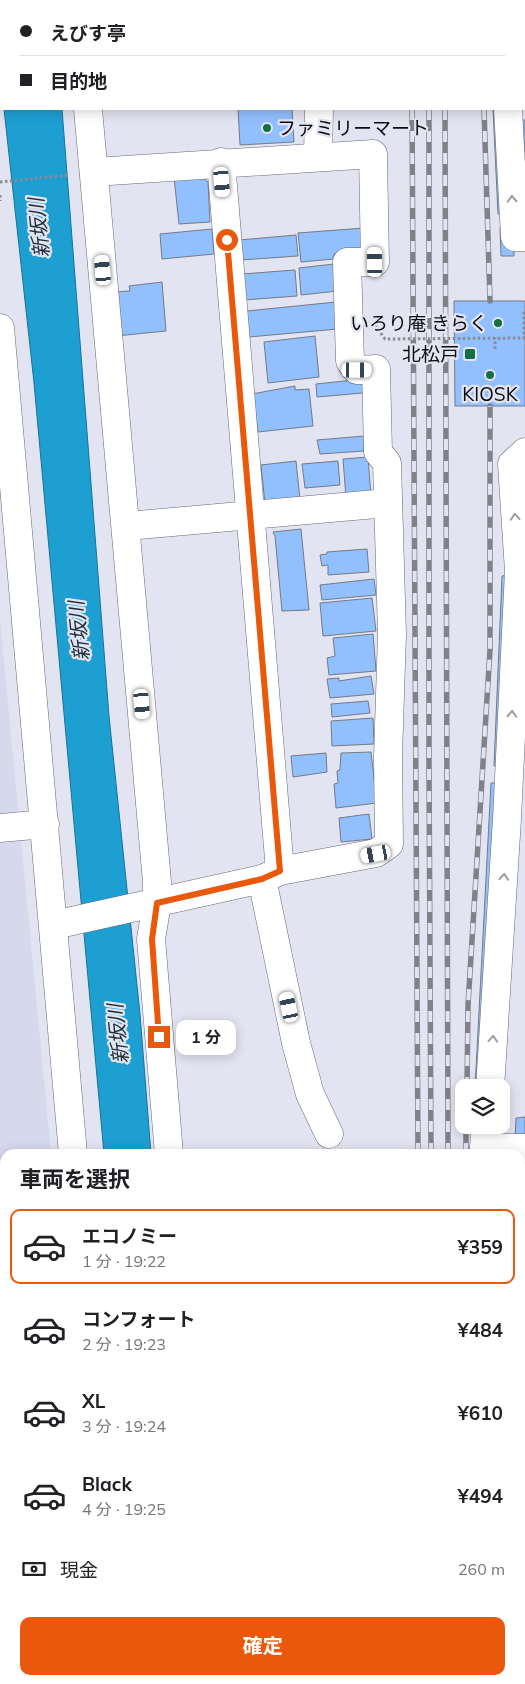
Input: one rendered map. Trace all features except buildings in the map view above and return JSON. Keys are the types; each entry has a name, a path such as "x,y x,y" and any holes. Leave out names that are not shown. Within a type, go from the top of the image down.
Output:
{"street":[{"path":"88,110 86,173 127,526 157,903 152,939 169,1149"},
{"path":"318,156 319,110"},
{"path":"508,110 515,237 525,237"},
{"path":"54,925 157,903 271,875 376,854 389,844 388,756 392,634 387,463 378,452 376,369 357,370 350,361 347,262 375,262 373,154 221,162 86,173"},
{"path":"221,162 250,514 271,875 296,1043 310,1094 329,1134"},
{"path":"0,328 73,1149"},
{"path":"491,1079 516,817 519,571 512,464 525,452"},
{"path":"127,526 388,503"},
{"path":"0,828 45,824"},
{"path":"484,1142 525,1148"}],"path":[{"path":"0,182 86,173"},
{"path":"0,195 0,201"},
{"path":"375,324 385,339 524,338 525,312"},
{"path":"495,338 495,349"}],"shaded area":[{"path":"0,620 51,1149 0,1149"}],"water":[{"name":"新坂川","path":"4,110 62,110 109,716 140,1014 151,1149 104,1149 34,383"}],"railway":[{"path":"412,110 418,1149"},
{"path":"429,110 431,1149"},
{"path":"445,110 448,1149"},
{"path":"484,110 490,301"},
{"path":"467,1079 468,1005 490,650 490,406"},
{"path":"466,1134 466,1149"}],"place":[{"name":"ファミリーマート","path":"267,128"},
{"name":"いろり庵 きらく","path":"498,323"},
{"name":"北松戸","path":"470,354"},
{"name":"KIOSK","path":"490,375"}],"route":[{"path":"159,1037 152,939 157,903 262,879 280,871 279,834 227,240"}]}
